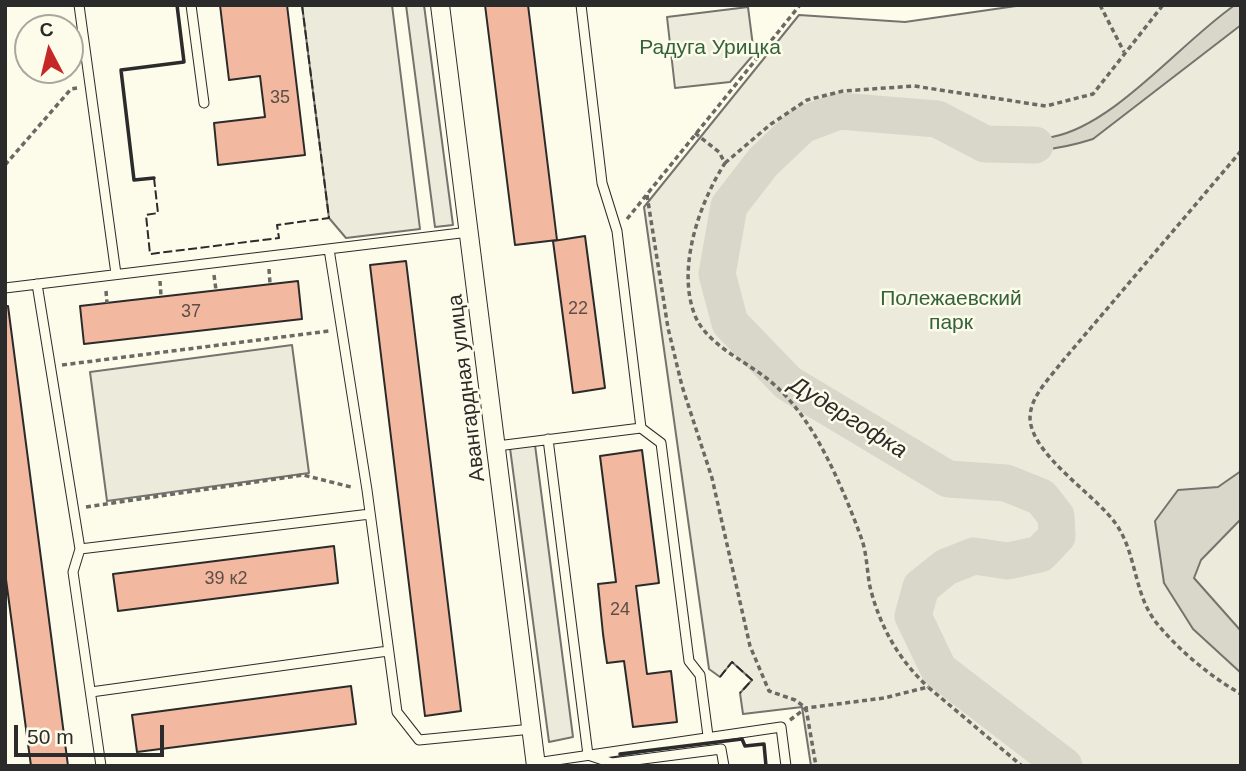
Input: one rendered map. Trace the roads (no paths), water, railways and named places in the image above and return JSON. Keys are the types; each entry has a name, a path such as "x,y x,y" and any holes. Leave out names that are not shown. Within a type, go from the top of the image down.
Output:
{"street":[{"name":"Авангардная улица","path":"440,5 471,231 536,764"}],"lane":[{"path":"79,5 116,274"},
{"path":"191,5 204,103"},
{"path":"581,5 602,183 617,231 641,428"},
{"path":"5,288 471,231"},
{"path":"329,249 367,490 397,712 419,740 532,729"},
{"path":"37,284 80,549 73,572 101,766"},
{"path":"497,446 641,428 661,443 689,661 700,675 708,736"},
{"path":"548,439 588,755"},
{"path":"80,549 370,514"},
{"path":"91,692 388,651"},
{"path":"536,764 781,727 786,766"},
{"path":"588,755 612,763 721,749 724,766"}],"waterway":[{"name":"Дудергофка","path":"1035,145 985,144 937,119 839,111 802,125 763,162 729,206 717,274 730,323 788,383 948,479 1006,483 1041,497 1056,516 1057,536 1040,554 1008,561 974,556 946,567 921,587 913,616 939,670 1064,766"}],"park label":[{"name":"Радуга Урицка","path":"710,48"},
{"name":"Полежаевский парк","path":"951,311"}]}
